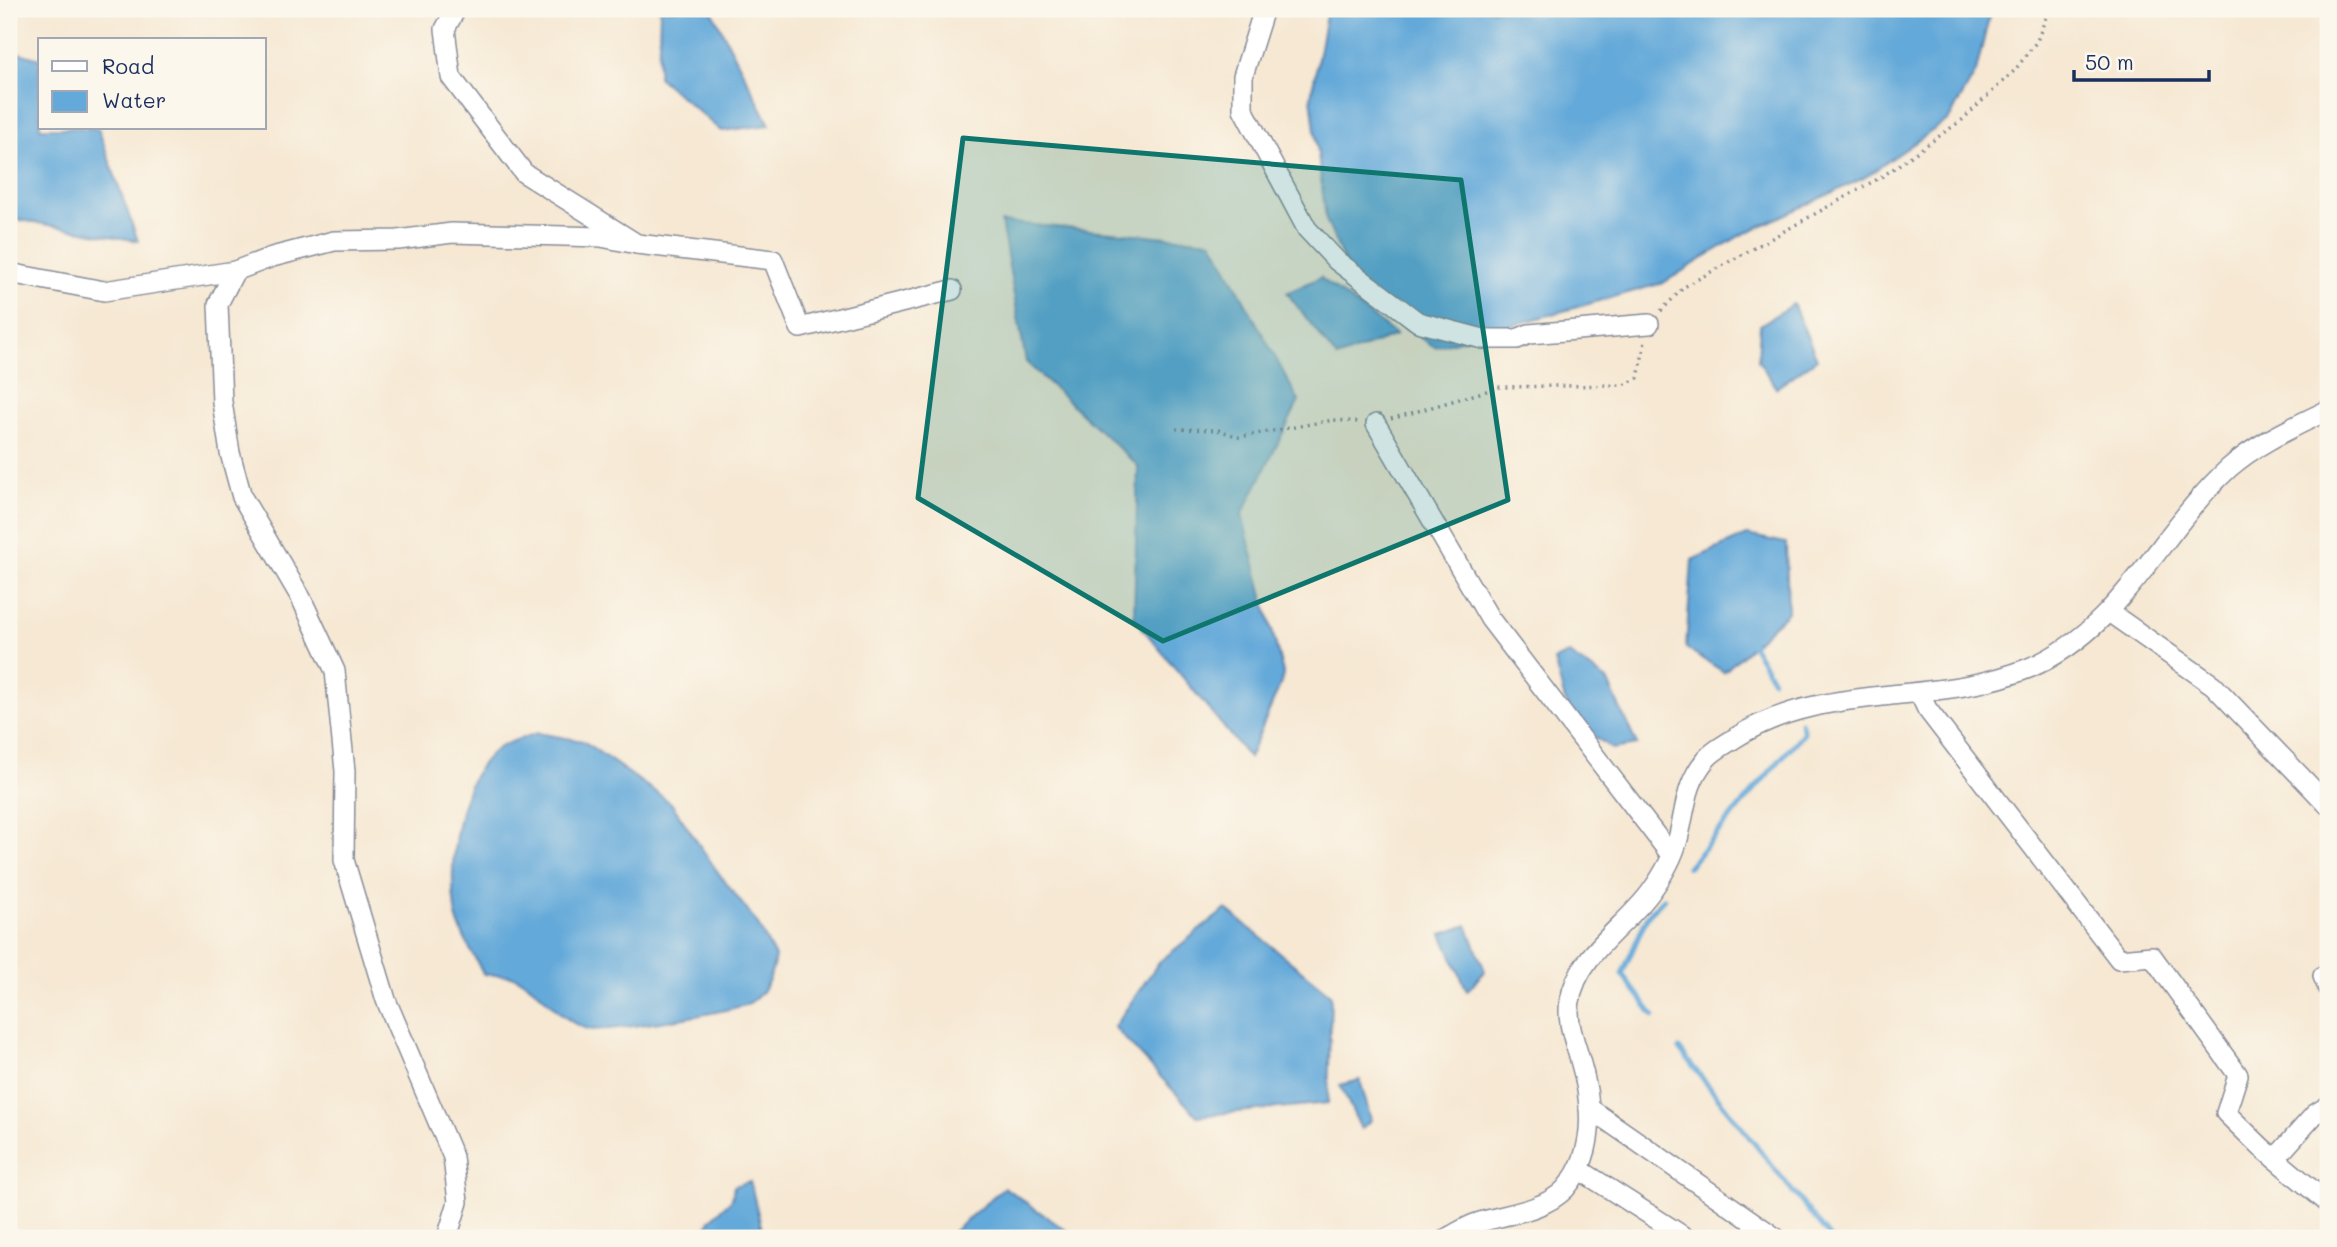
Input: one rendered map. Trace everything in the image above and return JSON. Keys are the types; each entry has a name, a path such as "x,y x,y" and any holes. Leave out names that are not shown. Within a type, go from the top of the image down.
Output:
{"street":[{"path":"456,9 445,29 451,77 524,173 637,244"},
{"path":"1264,9 1243,76 1243,109 1307,229 1337,261 1418,323 1483,339 1517,339 1529,334 1649,324"},
{"path":"9,274 104,291 234,271 271,257 334,241 398,240 452,233 600,237 773,260 800,328 952,290"},
{"path":"234,271 218,304 222,402 230,453 242,497 301,598 335,671 345,771 344,860 386,1000 453,1157 458,1202 447,1238"},
{"path":"1447,1238 1473,1224 1535,1207 1562,1192 1580,1170 1589,1143 1589,1108 1582,1066 1570,1024 1569,1001 1584,968 1650,893 1671,855 1690,784 1709,755 1758,723 1808,706 1970,687 2030,667 2078,640 2109,612 2229,468 2273,438 2328,410"},
{"path":"1376,424 1490,619 1671,855"},
{"path":"2109,612 2213,684 2328,805"},
{"path":"1920,694 1940,726 2119,960 2152,956 2238,1075 2226,1113 2328,1203"},
{"path":"2328,975 2323,976 2328,988"},
{"path":"2275,1159 2315,1114 2328,1106"},
{"path":"1589,1108 1776,1238"},
{"path":"1580,1170 1686,1238"}],"path":[{"path":"1176,429 1218,430 1239,437 1333,420 1376,424 1500,387 1624,385 1638,378 1649,324 1684,287 1883,176 1962,120 2015,70 2037,41 2049,9"}],"highlighted area":[{"path":"963,138 1461,180 1508,500 1163,641 918,498"}],"water":[{"path":"660,9 711,9 770,125 721,131 658,77"},
{"path":"1327,9 1991,9 1976,72 1949,119 1864,178 1741,235 1663,283 1435,347 1361,300 1326,220 1311,97"},
{"path":"9,50 38,58 38,130 99,130 138,241 9,218"},
{"path":"1001,222 1212,241 1299,401 1242,515 1284,676 1249,758 1134,618 1138,466 1026,362"},
{"path":"1321,277 1396,335 1337,358 1287,293"},
{"path":"1793,304 1817,359 1776,388 1758,360 1760,325"},
{"path":"1747,535 1786,543 1788,612 1724,672 1686,648 1692,560"},
{"path":"1569,654 1607,680 1637,745 1612,749 1570,719 1554,660"},
{"path":"538,733 583,741 671,803 717,871 757,923 775,957 768,982 757,998 741,1006 698,1016 618,1028 588,1029 568,1019 525,982 511,976 483,974 464,938 456,915 453,873 458,825 472,780 484,762 498,748"},
{"path":"1226,909 1331,995 1328,1103 1197,1116 1114,1027 1159,962"},
{"path":"1467,925 1485,971 1467,991 1442,934"},
{"path":"1360,1080 1371,1120 1361,1129 1340,1085"},
{"path":"750,1181 764,1238 703,1238 710,1220 732,1199 734,1186"},
{"path":"1004,1187 1077,1238 946,1238"}],"waterway":[{"path":"1749,640 1773,680"},
{"path":"1688,867 1804,732 1801,722"},
{"path":"1654,1016 1622,974 1648,915 1664,898"},
{"path":"1679,1049 1830,1238"}]}
